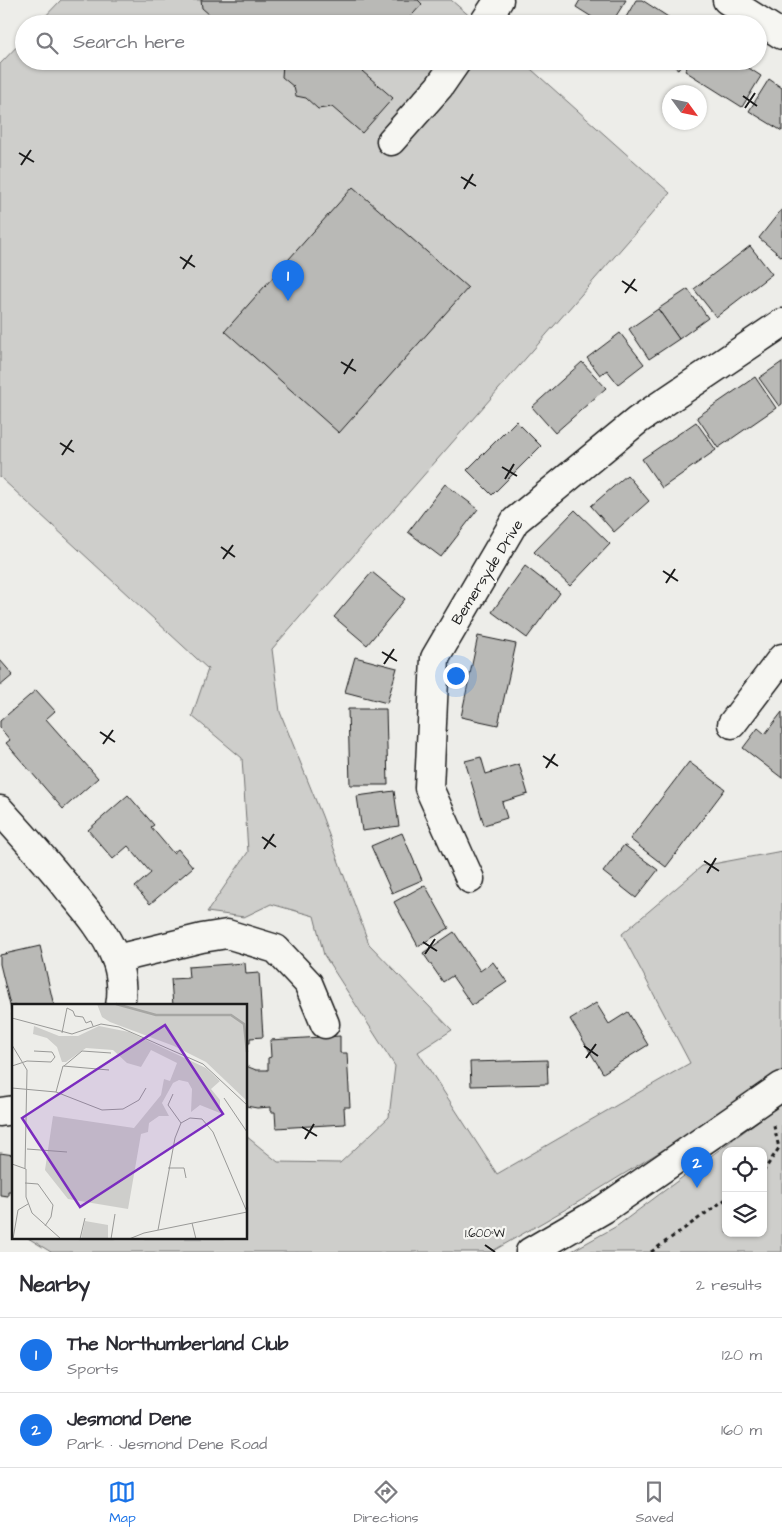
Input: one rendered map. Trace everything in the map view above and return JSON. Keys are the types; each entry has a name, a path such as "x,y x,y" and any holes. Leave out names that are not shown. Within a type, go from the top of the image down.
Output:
{"street":[{"path":"488,15 499,0"},
{"path":"727,0 751,15"},
{"path":"767,25 782,35"},
{"path":"391,141 439,87 451,70"},
{"name":"Bemersyde Drive","path":"470,879 429,788 435,658 515,521 638,420 782,323"},
{"path":"732,724 782,658"},
{"path":"0,810 47,862 103,934 116,958 120,979 120,1004"},
{"path":"116,958 227,934 276,949 308,982 325,1024"},
{"path":"530,1252 604,1209 775,1091"}],"path":[{"path":"767,1166 779,1148 775,1091"},
{"path":"651,1252 722,1202"}],"shaded area":[{"path":"61,0 451,0 468,15 47,15"},
{"path":"15,48 15,70 532,70 670,193 272,649 280,712 322,816 369,944 452,1030 418,1052 497,1174 690,1063 622,934 702,866 782,851 782,1073 752,1095 580,1201 491,1252 51,1252 31,1240 248,1240 248,1138 278,1162 340,1163 389,1117 395,1066 324,955 314,916 271,904 244,917 207,912 248,852 242,758 192,716 208,669 0,477 0,64"},
{"path":"782,1103 782,1252 570,1252 617,1226 722,1148 722,1237 767,1237 767,1147 723,1147"}],"building":[{"path":"201,0 418,0 422,4 412,15 210,15 202,8"},
{"path":"580,0 626,0 617,15 589,15 576,7"},
{"path":"636,0 642,0 665,15 627,15"},
{"path":"283,70 363,70 393,98 362,133 332,107 318,109 306,98 296,96 294,87 282,77"},
{"path":"752,70 761,76 742,107 685,71"},
{"path":"769,79 782,88 782,131 749,111"},
{"path":"353,187 468,288 339,433 225,331"},
{"path":"782,209 782,257 759,238"},
{"path":"750,246 772,274 716,317 694,289"},
{"path":"688,289 708,318 679,339 658,309"},
{"path":"658,309 679,339 649,359 629,329"},
{"path":"620,333 644,364 618,384 607,370 600,375 587,358"},
{"path":"582,362 606,388 555,433 532,407"},
{"path":"782,362 782,404 779,406 759,378"},
{"path":"755,377 776,408 718,448 697,417"},
{"path":"516,421 541,446 492,495 467,470"},
{"path":"696,422 716,450 662,488 642,459"},
{"path":"627,475 649,501 614,532 591,506"},
{"path":"445,484 478,509 441,557 408,532"},
{"path":"575,510 610,544 570,586 534,552"},
{"path":"525,566 560,593 527,638 492,612"},
{"path":"372,572 405,599 367,645 334,617"},
{"path":"478,636 516,644 498,725 461,717"},
{"path":"355,657 397,668 387,703 345,692"},
{"path":"0,660 13,675 0,686"},
{"path":"36,690 55,711 46,719 98,778 63,809 6,743 10,740 0,728 0,721"},
{"path":"348,709 386,709 388,785 350,785"},
{"path":"782,712 782,778 743,748 758,728 765,734"},
{"path":"481,757 486,774 519,764 528,794 502,802 507,818 484,825 465,761"},
{"path":"689,762 725,789 666,867 630,839"},
{"path":"394,791 399,826 362,831 357,796"},
{"path":"128,795 154,825 151,827 173,853 178,849 193,867 150,904 135,887 151,873 128,846 113,859 88,830"},
{"path":"402,833 422,880 392,893 371,846"},
{"path":"624,845 658,870 636,898 603,872"},
{"path":"425,885 449,928 418,946 394,902"},
{"path":"454,932 480,971 493,962 507,982 472,1005 452,976 443,982 423,953"},
{"path":"40,946 54,1004 12,1004 12,1014 0,964 0,955"},
{"path":"245,963 246,974 259,973 263,1037 250,1038 250,1043 248,1043 248,1004 173,1004 171,979 189,978 188,967"},
{"path":"596,1003 609,1024 628,1012 648,1045 603,1073 570,1019"},
{"path":"340,1036 340,1053 347,1053 350,1107 344,1107 345,1124 276,1128 275,1112 271,1112 271,1107 248,1106 248,1067 256,1070 268,1070 268,1058 271,1057 270,1040"},
{"path":"547,1060 548,1084 471,1086 470,1062"},
{"path":"0,1153 12,1155 12,1191 8,1191 8,1196 0,1195"}],"place":[{"name":"The Northumberland Club","path":"288,301"},
{"name":"Jesmond Dene","path":"697,1188"}]}
